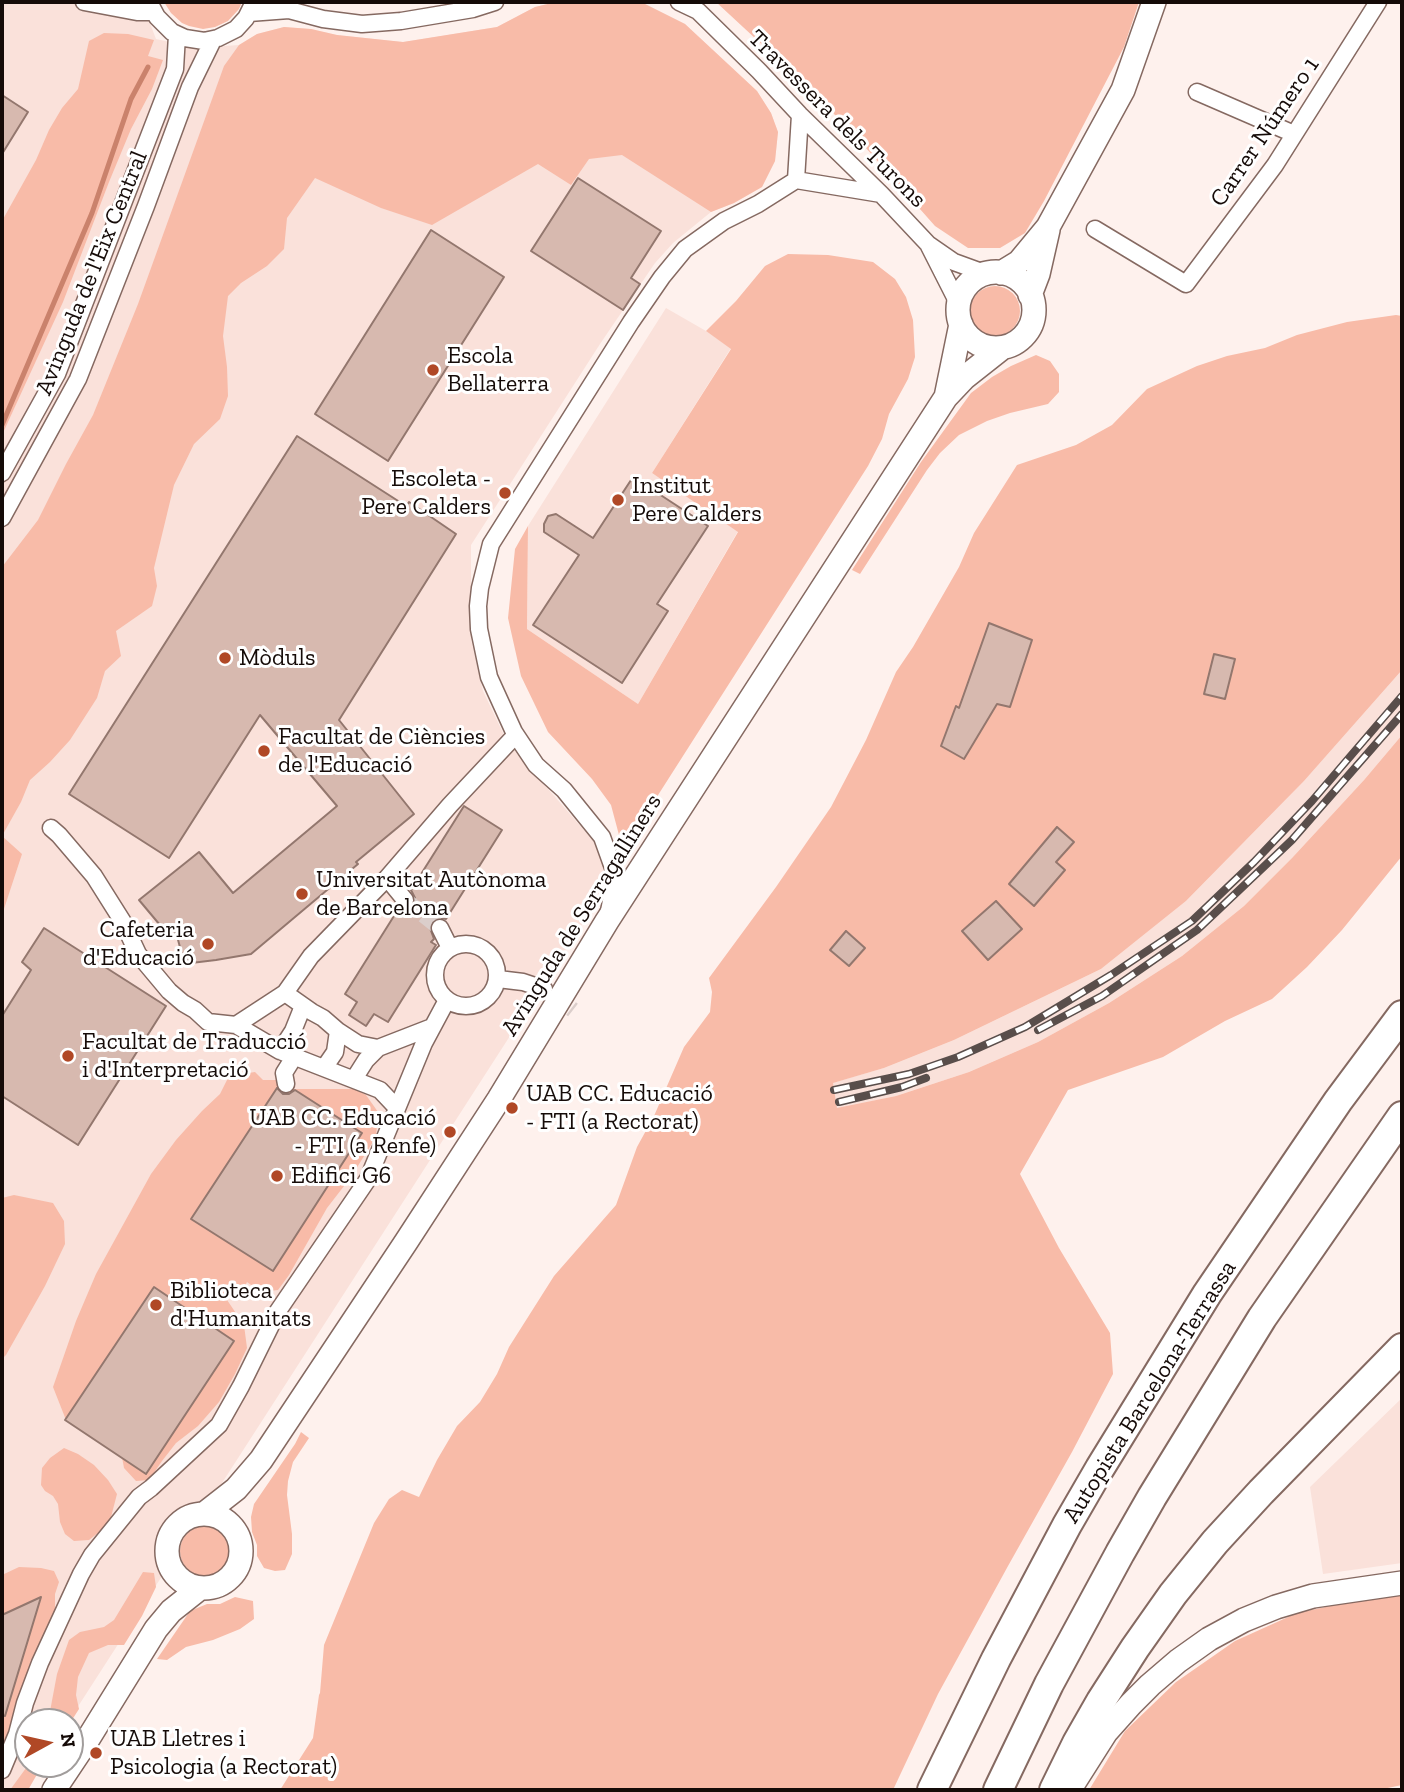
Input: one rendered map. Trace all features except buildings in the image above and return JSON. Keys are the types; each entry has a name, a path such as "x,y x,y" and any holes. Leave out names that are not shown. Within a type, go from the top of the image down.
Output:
{"highway":[{"name":"Autopista Barcelona-Terrassa","path":"932,1790 996,1658 1100,1468 1207,1294 1338,1101 1402,1015"},
{"path":"998,1790 1049,1684 1152,1497 1262,1318 1402,1116"},
{"path":"1063,1787 1101,1701 1173,1594 1215,1542 1261,1492 1402,1348"}],"street":[{"path":"84,2 137,12 151,7 168,29 194,40 213,40 232,32 240,26 252,8 284,6 323,19 362,24 401,21 473,9 495,2"},
{"name":"Travessera dels Turons","path":"679,2 698,11 928,244 954,262 994,274"},
{"path":"994,274 1019,262 1048,227 1123,90 1154,2"},
{"name":"Carrer Número 1","path":"1095,229 1186,284 1275,165 1378,2"},
{"name":"Avinguda de l'Eix Central","path":"2,473 57,374 175,69 177,35"},
{"name":"Avinguda de l'Eix Central","path":"2,518 78,379 190,87 213,40"},
{"path":"1197,92 1294,134"},
{"path":"796,180 800,115"},
{"path":"607,921 616,876 602,837 564,790 536,765 514,732 489,677 479,629 478,606 491,544 632,322 662,277 685,249 724,221 796,180 881,194"},
{"path":"1030,295 1038,274 1048,227"},
{"name":"Travessera dels Turons","path":"928,244 960,315"},
{"path":"980,276 1011,276 1020,282 1030,295 1034,314 1030,327 1017,342 1002,348 991,348 969,337 960,315 962,294 968,285 980,276"},
{"name":"Avinguda de Serragalliners","path":"946,397 960,315"},
{"name":"Avinguda de Serragalliners","path":"204,1514 236,1489 261,1460 406,1242 499,1099 607,921 946,397 964,378 1002,348"},
{"path":"236,1025 285,993 311,956 511,740"},
{"path":"51,828 94,876 123,922 138,954 169,991 208,1022 236,1025 287,1054 380,1090 397,1108"},
{"path":"387,877 405,900"},
{"path":"2,1770 40,1663 92,1555 139,1497 219,1425 278,1311 368,1179 424,1043 447,1000 440,993 435,973 442,954 450,948 440,929"},
{"name":"Avinguda de Serragalliners","path":"447,1000 464,1007 474,1006 490,996 498,979 494,960 487,951 469,943 450,948"},
{"name":"Avinguda de Serragalliners","path":"498,979 523,982 544,989"},
{"path":"285,993 358,1044 378,1048"},
{"path":"286,1084 284,1073 287,1054 303,1006"},
{"path":"354,1079 366,1060 378,1048 432,1027"},
{"path":"324,1068 335,1052 338,1031"},
{"name":"Avinguda de Serragalliners","path":"234,1530 261,1460"},
{"path":"204,1514 221,1518 234,1530 239,1538 241,1552 236,1570 223,1582 200,1588 183,1581 173,1571 167,1555 168,1544 178,1524 204,1514"},
{"path":"156,1629 173,1571"},
{"path":"1063,1787 1131,1704 1178,1661 1209,1639 1265,1611 1312,1596 1402,1583"},
{"path":"54,1790 156,1629 171,1611 200,1588"}],"shaded area":[{"name":"Universitat Autònoma de Barcelona","path":"2,2 142,2 156,39 197,48 239,45 257,34 284,27 403,42 497,27 535,7 556,2 641,2 685,24 757,91 771,113 778,132 775,161 762,187 711,212 673,243 655,263 471,545 471,639 483,691 504,735 515,751 597,845 605,862 604,890 77,1708 14,1708 14,1778 32,1778 24,1790 2,1790"},
{"path":"164,2 242,2 228,21 203,29 182,23"},
{"path":"556,2 641,2 685,24 757,91 771,113 778,132 775,161 762,187 734,203 711,212 622,155 589,159 571,185 538,164 432,225 381,208 315,178 287,218 284,249 228,296 223,336 228,396 220,419 194,444 174,485 154,568 157,586 152,606 116,631 121,656 105,671 97,698 70,740 30,780 2,836 2,567 38,520 93,415 138,304 224,66 239,45 257,34 284,27 403,42 497,27 535,7"},
{"path":"716,2 1139,2 1124,47 1025,233 1000,248 968,248 935,226 811,90"},
{"path":"104,33 128,34 154,40 148,56 163,60 109,182 63,302 2,435 2,221 36,160 49,130 78,89 89,41"},
{"path":"788,254 828,255 873,262 895,279 906,297 913,320 915,357 908,379 889,414 882,439 868,466 623,850 611,805 592,779 548,732 521,676 508,618 515,549 528,526 527,629 638,704 738,532 652,473 731,349 706,331 765,266"},
{"path":"995,286 1013,293 1020,311 1013,329 995,336 977,329 970,311 977,293"},
{"name":"Institut Pere Calders","path":"666,308 731,348 652,473 738,531 638,704 527,629 528,526"},
{"path":"1402,316 1402,670 1304,781 1186,901 1101,969 954,1040 884,1068 833,1083 837,1108 896,1096 969,1072 1038,1042 1109,1003 1182,956 1244,906 1292,858 1402,735 1402,856 1342,930 1272,999 1225,1021 1163,1057 1068,1090 1020,1174 1059,1248 1110,1333 1113,1374 938,1694 893,1790 280,1790 313,1738 324,1645 374,1523 389,1499 402,1490 419,1497 457,1426 480,1402 509,1347 554,1276 616,1205 637,1147 654,1116 684,1047 710,1012 712,992 709,978 831,807 866,740 896,672 959,567 974,533 1017,465 1076,445 1112,425 1147,389 1197,366 1347,322"},
{"path":"1036,355 1050,361 1059,374 1059,392 1048,404 987,421 959,435 927,470 860,574 852,570 921,462 971,393 992,377"},
{"path":"1402,670 1402,735 1292,858 1244,906 1182,956 1109,1003 1038,1042 969,1072 896,1096 837,1109 832,1083 884,1068 954,1040 1101,969 1186,901 1304,781"},
{"path":"2,836 22,854 2,915"},
{"path":"255,1072 263,1080 282,1080 294,1089 355,1089 366,1095 378,1112 376,1137 351,1177 327,1208 278,1290 261,1292 247,1282 240,1297 225,1297 244,1325 247,1348 235,1374 219,1402 198,1426 176,1443 149,1480 136,1481 124,1468 122,1457 66,1420 53,1387 96,1274 151,1174 176,1140 220,1094 229,1076"},
{"path":"14,1195 53,1203 64,1221 65,1244 45,1286 2,1359 2,1198"},
{"path":"1402,1398 1402,1563 1323,1574 1310,1487"},
{"path":"301,1432 309,1438 293,1462 288,1481 292,1554 285,1570 275,1571 264,1568 257,1556 251,1517 254,1504"},
{"path":"64,1448 94,1465 117,1494 111,1517 103,1529 89,1540 74,1541 65,1534 60,1522 58,1504 41,1485 42,1468"},
{"path":"195,1527 215,1527 229,1541 229,1561 215,1575 195,1575 181,1561 181,1541"},
{"path":"19,1567 41,1568 54,1571 59,1582 55,1594 55,1614 31,1660 2,1748 2,1707 13,1689 41,1598 2,1615 2,1575"},
{"path":"143,1572 154,1573 156,1587 124,1645 108,1645 89,1653 78,1677 76,1695 79,1708 51,1708 57,1674 69,1640 80,1632 104,1627 114,1620"},
{"path":"1402,1594 1402,1785 1378,1790 1089,1790 1125,1731 1176,1682 1235,1641 1297,1613 1368,1598"},
{"path":"235,1597 253,1601 254,1619 240,1629 186,1647 167,1660 157,1659 190,1611 207,1604 220,1604"},
{"path":"19,1778 35,1778 28,1790 10,1790"}],"waterway":[{"path":"2,425 92,213 131,99 148,67"}],"tunnel":[{"path":"405,900 440,928"},
{"path":"552,994 573,1010"}],"railway":[{"path":"834,1090 909,1074 958,1057 1025,1027 1111,975 1192,921 1254,862 1312,801 1402,696"},
{"path":"1038,1030 1102,996 1197,930 1292,840 1402,714"},
{"path":"839,1102 902,1087 926,1078"}],"place":[{"name":"Escola Bellaterra","path":"433,370"},
{"name":"Escoleta - Pere Calders","path":"505,493"},
{"name":"Institut Pere Calders","path":"618,500"},
{"name":"Mòduls","path":"225,658"},
{"name":"Facultat de Ciències de l'Educació","path":"264,751"},
{"name":"Universitat Autònoma de Barcelona","path":"302,894"},
{"name":"Cafeteria d'Educació","path":"208,944"},
{"name":"Facultat de Traducció i d'Interpretació","path":"68,1056"},
{"name":"UAB CC. Educació - FTI (a Rectorat)","path":"512,1108"},
{"name":"UAB CC. Educació - FTI (a Renfe)","path":"450,1132"},
{"name":"Edifici G6","path":"277,1176"},
{"name":"Biblioteca d'Humanitats","path":"156,1305"},
{"name":"UAB Lletres i Psicologia (a Rectorat)","path":"96,1753"}]}
